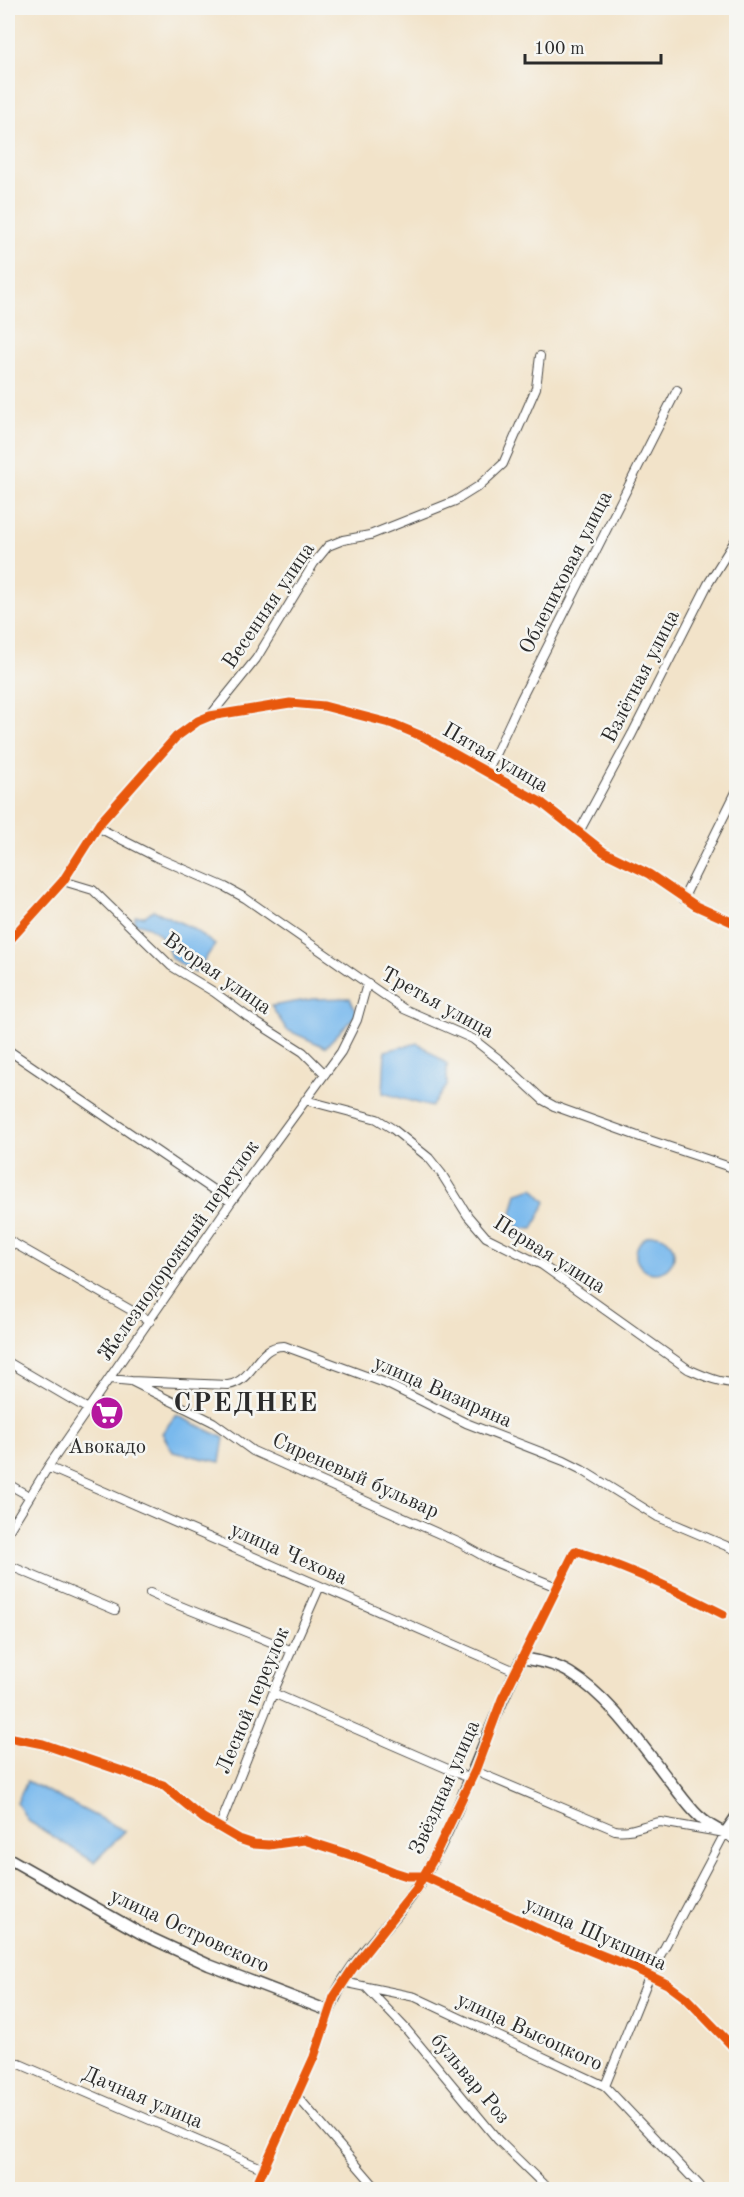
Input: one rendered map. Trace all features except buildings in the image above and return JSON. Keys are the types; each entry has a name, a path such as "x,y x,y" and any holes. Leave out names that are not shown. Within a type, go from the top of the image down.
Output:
{"street":[{"name":"Весенняя улица","path":"63,882 98,827 176,737 198,721 210,716 256,659 321,553 328,546 343,540 370,536 455,501 479,486 503,464 536,388 540,356"},
{"name":"Облепиховая улица","path":"487,772 677,390"},
{"name":"Взлётная улица","path":"579,832 708,584 736,538"},
{"name":"Пятая улица","path":"210,716 273,704 307,704 324,706 393,724 542,803 604,852 649,874 683,899 708,913 736,924"},
{"path":"683,899 736,792"},
{"name":"Третья улица","path":"98,827 245,898 417,1016 473,1039 487,1048 543,1100 554,1106 736,1169"},
{"path":"8,942 63,882"},
{"name":"Вторая улица","path":"63,882 93,890 171,966 303,1052 325,1074"},
{"name":"Железнодорожный переулок","path":"8,1532 48,1467 231,1202 350,1037 368,984"},
{"path":"8,1050 231,1202"},
{"name":"Первая улица","path":"305,1100 377,1119 393,1129 429,1158 468,1216 486,1237 542,1265 688,1369 707,1378 725,1383 736,1383"},
{"path":"8,1240 150,1321"},
{"name":"улица Визиряна","path":"131,1381 237,1384 250,1372 267,1350 275,1346 284,1346 385,1383 466,1423 564,1461 658,1517 736,1550"},
{"path":"8,1362 88,1409"},
{"name":"Сиреневый бульвар","path":"110,1379 131,1381 213,1422 253,1451 446,1536 492,1561 557,1587"},
{"name":"улица Чехова","path":"48,1467 515,1671"},
{"path":"8,1484 29,1496"},
{"name":"Звёздная улица","path":"255,2190 321,2039 334,1996 424,1876 473,1775 515,1671 575,1551 679,1592 723,1614"},
{"path":"8,1565 115,1610"},
{"name":"Лесной переулок","path":"219,1828 273,1693 320,1586"},
{"path":"150,1593 292,1651"},
{"path":"522,1658 555,1666 568,1672 587,1686 626,1726 703,1822 725,1833 736,1842"},
{"path":"273,1693 615,1830 634,1831 652,1823 661,1822 725,1833"},
{"name":"улица Шукшина","path":"8,1737 43,1744 163,1785 219,1828 239,1839 254,1844 269,1845 304,1840 407,1876 424,1876 556,1937 650,1975 678,1990 736,2050"},
{"path":"605,2086 650,1975 725,1833 736,1817"},
{"name":"улица Островского","path":"8,1858 142,1934 219,1969 329,2010"},
{"name":"улица Высоцкого","path":"344,1982 399,1993 429,2003 605,2086 700,2186"},
{"name":"бульвар Роз","path":"367,1988 406,2029 498,2140 549,2190"},
{"name":"Дачная улица","path":"8,2059 264,2169"},
{"path":"297,2096 378,2190"}],"water":[{"path":"153,910 192,928 215,945 195,973 171,958 159,934 148,927 134,923 135,916 145,916"},
{"path":"350,998 357,1014 325,1047 287,1030 271,1006 313,999"},
{"path":"418,1043 447,1064 447,1086 431,1107 383,1093 385,1051"},
{"path":"533,1188 546,1202 533,1229 518,1228 512,1213 517,1193"},
{"path":"655,1235 669,1240 674,1254 669,1268 655,1273 641,1268 636,1254 641,1240"},
{"path":"176,1415 224,1438 220,1462 173,1452 162,1433"},
{"path":"27,1781 125,1831 94,1862 28,1821 17,1803"}],"cycle path":[{"path":"8,942 63,881 100,823 176,737 198,721 210,716 290,703 324,706 393,724 424,737 542,803 604,852 649,874 696,906 736,924"},
{"path":"254,2190 314,2057 334,1997 353,1968 416,1889 432,1861 475,1771 502,1699 575,1551 650,1579 723,1614"},
{"path":"8,1737 43,1744 163,1785 203,1818 239,1839 254,1844 269,1845 304,1840 407,1876 424,1876 556,1937 667,1984 686,1998 736,2050"}],"place":[{"name":"Авокадо","path":"107,1413"}],"district":[{"name":"СРЕДНЕЕ","path":"246,1402"}]}
